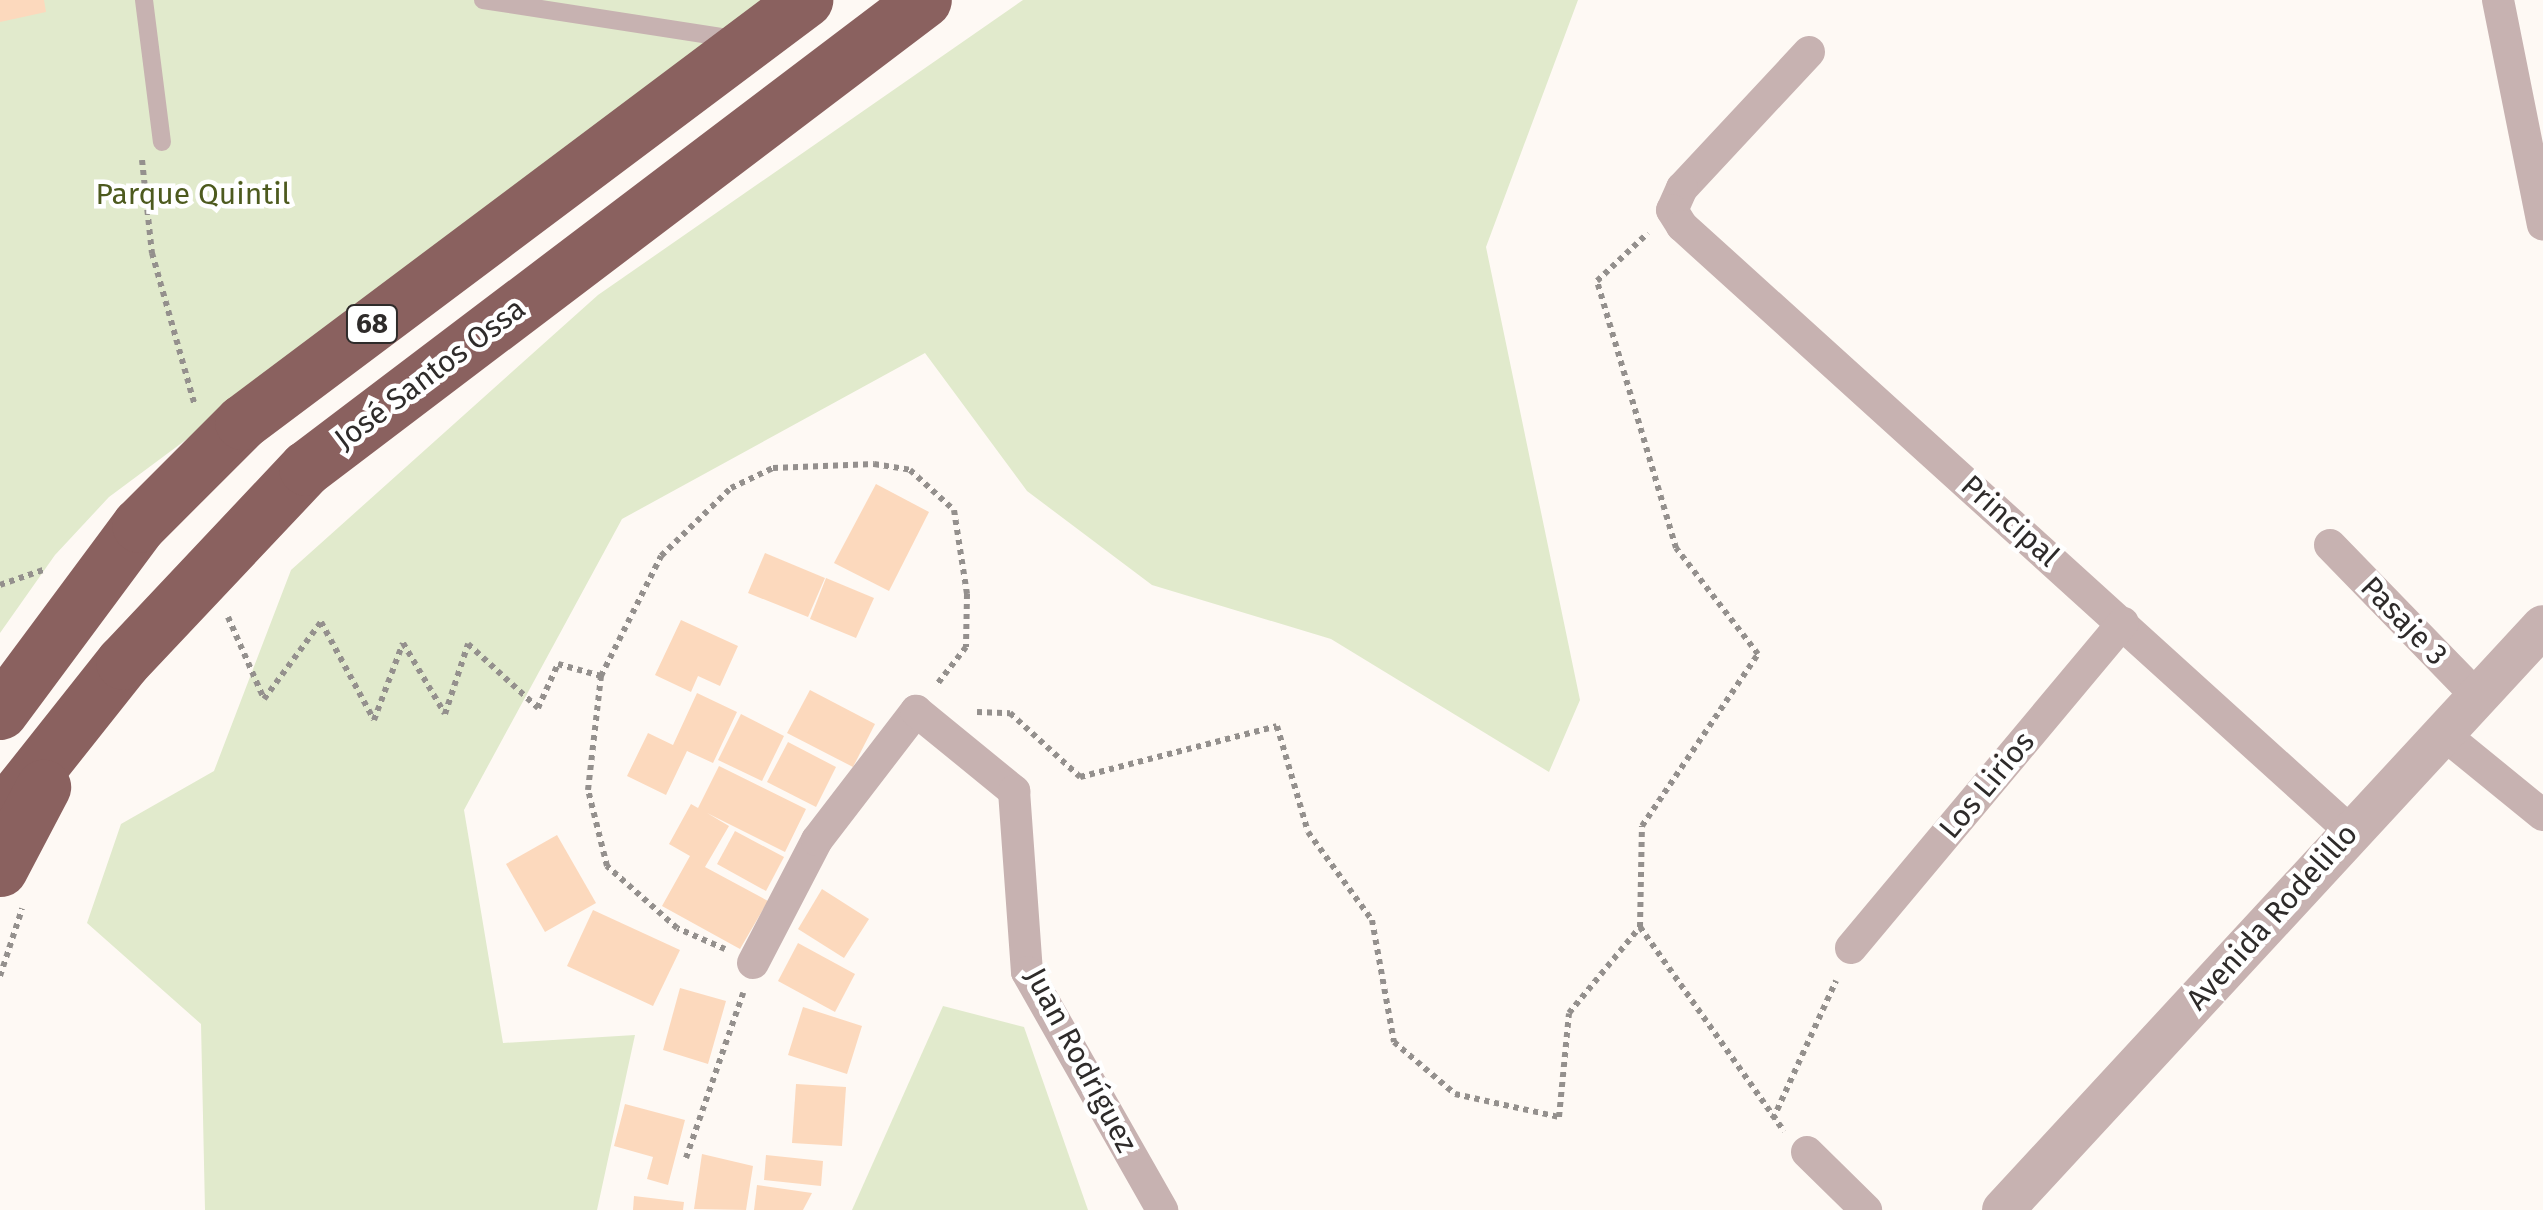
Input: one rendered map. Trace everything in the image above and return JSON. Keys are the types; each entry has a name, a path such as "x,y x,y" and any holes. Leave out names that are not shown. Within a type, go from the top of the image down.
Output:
{"highway":[{"name":"68","path":"0,712 139,526 242,422 805,0"},
{"name":"José Santos Ossa","path":"0,816 123,662 306,468 924,0"},
{"path":"0,869 52,771 123,662"}],"street":[{"path":"2498,0 2537,175 2543,225"},
{"path":"1672,210 1682,188 1809,52"},
{"name":"Principal","path":"1672,210 1682,226 2349,830"},
{"name":"Pasaje 3","path":"2330,545 2478,697"},
{"name":"Los Lirios","path":"1851,948 2123,622"},
{"name":"Avenida Rodelillo","path":"2003,1210 2349,830 2543,626"},
{"path":"753,963 817,840 916,711"},
{"name":"Juan Rodríguez","path":"916,711 1014,791 1027,972 1162,1210"},
{"path":"2442,733 2543,815"},
{"path":"1806,1152 1866,1210"}],"lane":[{"path":"144,0 162,142"},
{"path":"483,0 750,42"}],"path":[{"path":"142,156 152,253 196,409"},
{"path":"1672,210 1598,281 1676,548 1758,654 1642,826 1640,927 1773,1120 1851,948"},
{"path":"686,1158 753,963 677,928 607,866 588,790 601,676 661,556 730,488 773,468 874,464 910,470 954,510 967,594 966,648 916,711"},
{"path":"0,585 43,572 57,558"},
{"path":"216,630 228,616 264,699 321,622 374,720 403,643 445,714 468,644 538,708 558,664 601,676"},
{"path":"916,711 1010,713 1080,777 1278,726 1308,832 1372,920 1394,1042 1455,1094 1559,1117 1570,1013 1640,927"}],"green space":[{"name":"Parque Quintil","path":"0,0 778,0 109,497 55,555 0,633"},
{"path":"1023,0 1578,0 1486,247 1580,700 1549,772 1331,639 1152,585 1027,491 925,353 622,519 464,810 503,1043 635,1035 597,1210 205,1210 201,1024 87,923 121,824 214,771 291,570 598,295"},
{"path":"943,1006 1024,1027 1088,1210 852,1210"}],"building":[{"path":"0,0 44,0 46,12 0,22"},
{"path":"876,484 929,512 889,591 834,563"},
{"path":"765,553 825,578 808,617 748,593"},
{"path":"826,578 874,598 856,638 810,619"},
{"path":"681,620 738,646 720,686 698,676 691,692 655,675"},
{"path":"810,690 875,724 853,767 787,733"},
{"path":"697,693 737,712 713,763 687,751 666,795 627,776 648,733 673,745"},
{"path":"741,714 784,736 762,781 718,760"},
{"path":"788,742 836,767 816,807 767,782"},
{"path":"719,766 806,809 785,852 707,813 729,826 705,867 768,901 740,949 662,906 690,856 669,844 691,804 698,808"},
{"path":"735,831 784,857 766,891 717,864"},
{"path":"557,835 596,903 545,932 506,864"},
{"path":"822,889 869,919 844,958 798,929"},
{"path":"593,910 680,950 653,1006 567,966"},
{"path":"798,943 855,974 835,1012 778,981"},
{"path":"680,988 726,1001 708,1064 663,1050"},
{"path":"803,1007 862,1026 847,1074 788,1055"},
{"path":"796,1084 846,1087 842,1146 792,1143"},
{"path":"625,1104 685,1120 668,1185 647,1179 653,1157 614,1146"},
{"path":"702,1154 753,1166 746,1210 694,1209"},
{"path":"766,1155 823,1161 821,1186 764,1180"},
{"path":"757,1185 812,1193 803,1210 754,1210"},
{"path":"634,1196 684,1202 683,1210 633,1210"}]}
